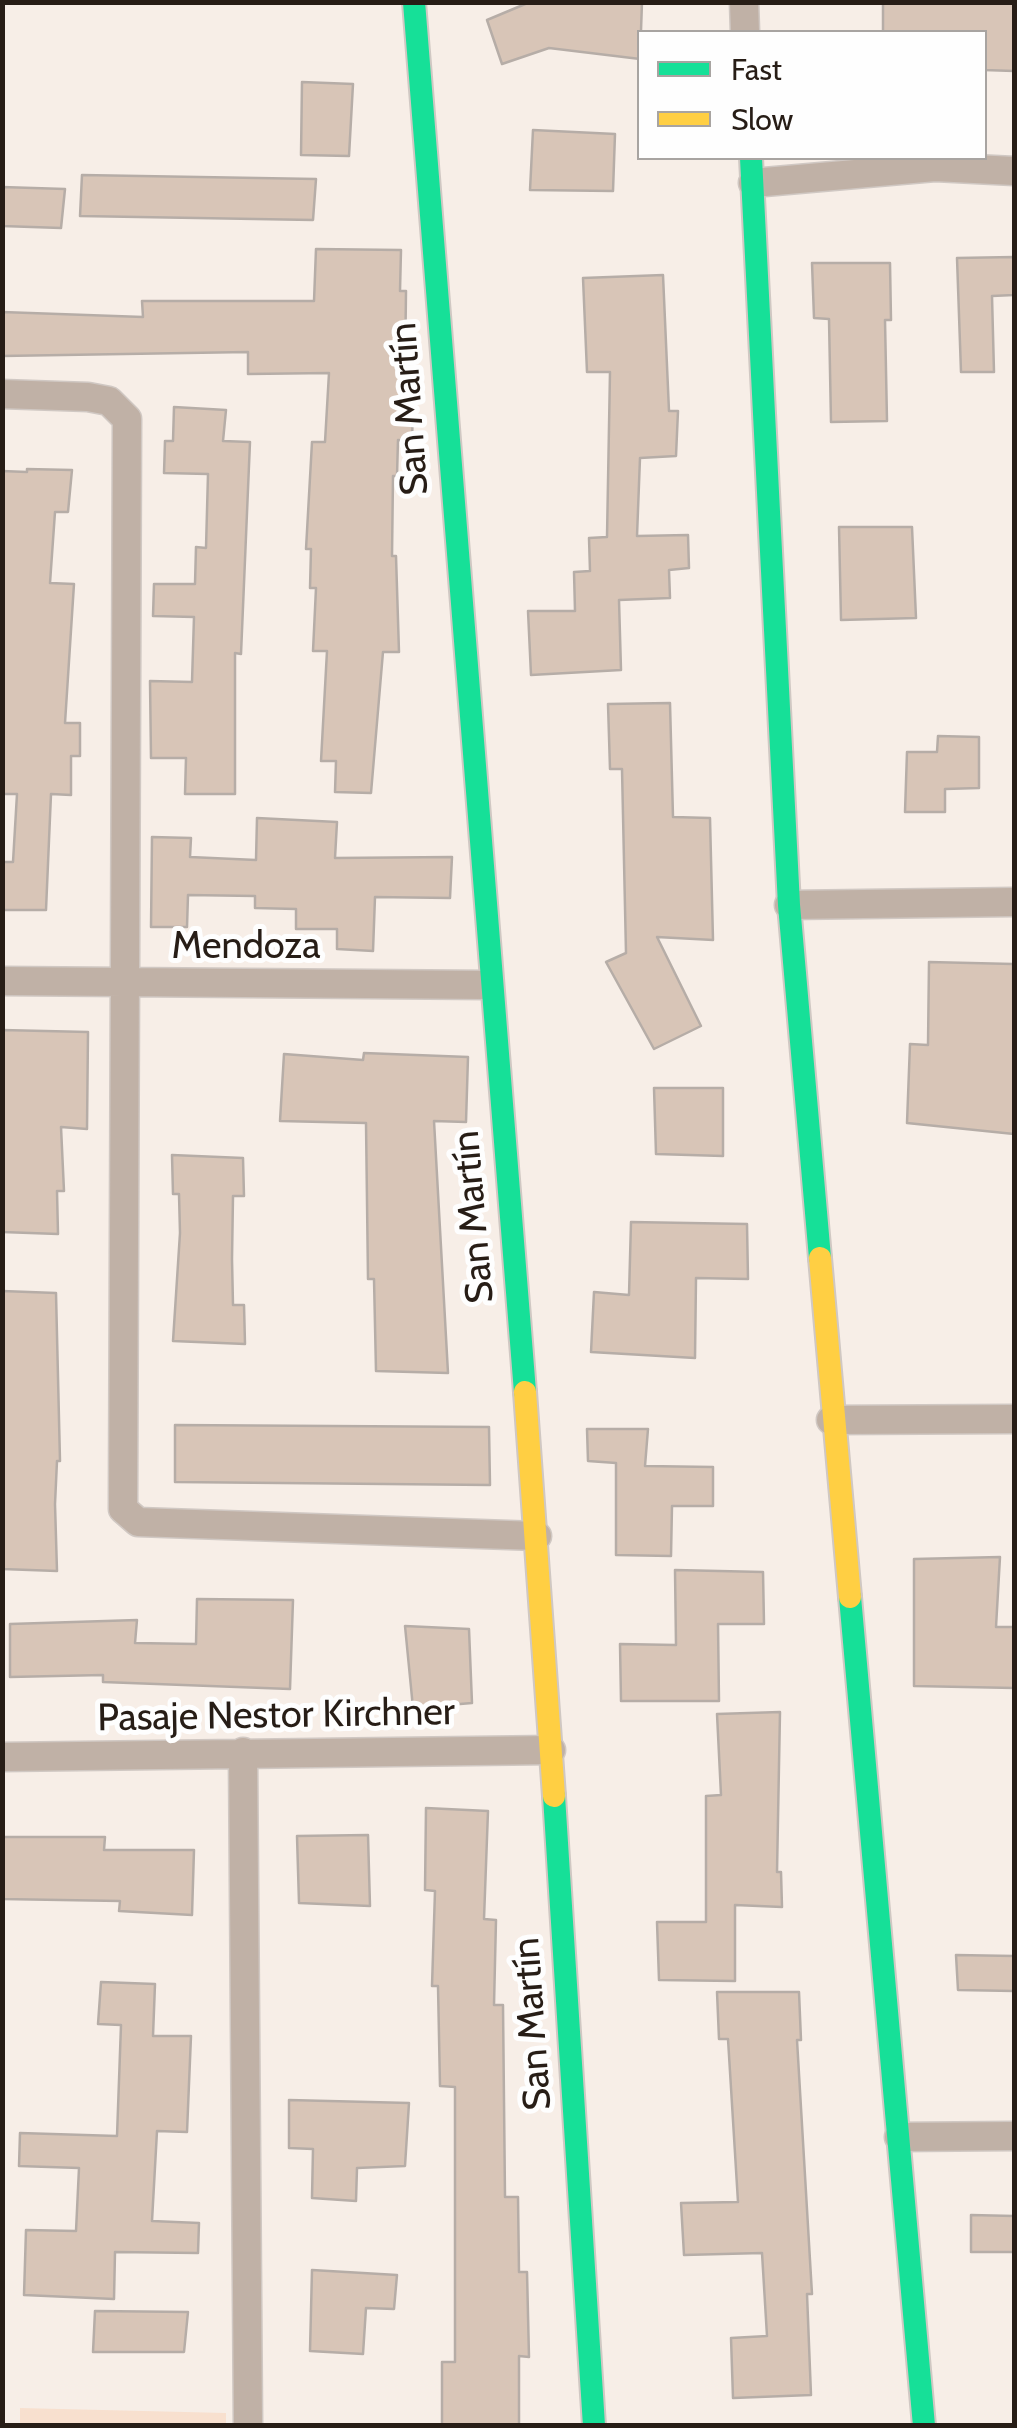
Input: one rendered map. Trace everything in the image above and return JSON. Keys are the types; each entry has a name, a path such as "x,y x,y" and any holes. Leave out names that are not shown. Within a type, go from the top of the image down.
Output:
{"street":[{"name":"San Martín","path":"414,2 489,985 536,1536 594,2426"},
{"path":"744,2 745,30"},
{"path":"924,2426 831,1420 788,905 752,170 1014,170"},
{"path":"2,394 88,396 109,401 127,419 123,1509 138,1522 536,1536"},
{"path":"788,905 1014,902"},
{"name":"Mendoza","path":"2,981 489,985"},
{"path":"831,1420 1014,1419"},
{"name":"Pasaje Nestor Kirchner","path":"2,1757 551,1750"},
{"path":"243,1752 248,2426"},
{"path":"899,2137 1014,2136"}],"shaded area":[{"path":"5,2171 5,2426 2,2425"},
{"path":"20,2408 226,2413 226,2425 20,2425"}],"building":[{"path":"530,2 642,2 637,59 549,48 502,64 487,20"},
{"path":"883,2 1014,2 1014,71 987,70 987,30 883,30"},
{"path":"302,82 353,84 349,156 301,155"},
{"path":"533,130 615,134 613,191 530,190"},
{"path":"82,175 316,179 313,220 80,216"},
{"path":"2,187 65,189 61,228 2,226"},
{"path":"316,249 401,250 400,291 406,291 405,372 414,373 412,441 398,440 397,476 393,476 392,556 396,556 399,652 383,652 371,793 335,792 336,761 321,761 327,651 313,651 316,588 310,588 311,549 306,549 312,442 325,442 329,373 248,374 248,352 2,356 2,312 143,317 142,301 314,301"},
{"path":"1014,257 1014,295 992,296 994,372 961,372 957,258"},
{"path":"812,263 890,263 891,320 885,320 887,421 831,422 829,319 814,318"},
{"path":"663,275 669,411 678,411 676,456 640,458 637,536 688,535 689,568 669,570 670,598 619,600 621,670 531,675 528,611 575,611 574,572 590,571 589,538 607,537 610,372 587,372 583,278"},
{"path":"174,407 226,410 223,441 250,442 241,654 235,653 235,794 185,794 186,758 151,758 150,681 192,682 194,617 153,616 154,584 195,584 196,547 206,548 208,474 164,473 165,441 173,441"},
{"path":"72,470 68,512 55,512 50,583 74,584 65,723 80,723 80,756 71,756 71,795 51,794 46,910 2,910 2,862 13,862 17,794 2,794 2,471"},
{"path":"839,527 912,527 916,618 841,620"},
{"path":"670,703 673,817 710,818 713,940 657,937 701,1026 654,1049 606,962 626,953 622,769 610,769 608,704"},
{"path":"938,736 979,737 979,788 945,789 945,812 905,812 907,752 937,752"},
{"path":"257,818 337,822 335,858 452,857 450,898 375,897 373,951 337,949 337,929 296,929 296,909 255,908 255,896 188,895 187,927 151,927 152,837 191,838 190,857 256,860"},
{"path":"929,962 1013,964 1014,1134 907,1123 910,1044 928,1045"},
{"path":"2,1030 88,1032 87,1129 61,1127 64,1191 57,1191 58,1234 2,1232"},
{"path":"364,1053 468,1057 466,1122 434,1121 448,1373 376,1371 374,1279 368,1279 366,1123 280,1121 284,1054 363,1060"},
{"path":"654,1088 723,1088 723,1156 656,1154"},
{"path":"172,1155 243,1158 244,1196 233,1196 232,1259 233,1305 244,1305 245,1344 173,1341 180,1233"},
{"path":"631,1222 747,1224 748,1279 696,1278 695,1358 591,1352 594,1292 629,1295"},
{"path":"2,1291 56,1293 60,1461 55,1504 57,1571 2,1569"},
{"path":"175,1425 489,1427 490,1485 175,1482"},
{"path":"587,1429 648,1429 645,1466 713,1467 713,1506 672,1506 671,1556 616,1555 616,1463 588,1461"},
{"path":"1000,1557 996,1627 1014,1627 1014,1688 914,1686 914,1559"},
{"path":"675,1570 763,1572 764,1624 718,1624 719,1701 621,1701 620,1644 676,1645"},
{"path":"197,1599 293,1600 290,1689 103,1682 103,1675 10,1677 10,1624 137,1620 135,1643 196,1644"},
{"path":"405,1626 469,1629 472,1703 413,1708"},
{"path":"780,1712 777,1872 781,1872 782,1907 735,1905 735,1981 659,1980 657,1922 706,1922 706,1796 721,1795 717,1714"},
{"path":"426,1808 488,1811 484,1919 496,1920 494,2005 503,2005 505,2197 518,2197 519,2272 527,2272 529,2357 519,2356 519,2426 442,2426 442,2362 455,2362 455,2087 440,2086 438,1986 432,1986 435,1891 425,1890"},
{"path":"368,1835 370,1906 299,1903 297,1836"},
{"path":"2,1837 105,1837 104,1850 194,1850 192,1915 119,1911 120,1901 2,1899"},
{"path":"956,1955 1014,1956 1014,1991 958,1990"},
{"path":"101,1982 155,1984 153,2036 191,2036 187,2132 157,2131 152,2221 199,2223 198,2253 115,2252 114,2299 24,2295 26,2230 76,2231 79,2168 19,2166 20,2133 117,2136 121,2025 98,2024"},
{"path":"717,1992 799,1992 801,2040 797,2040 812,2294 807,2294 811,2395 733,2398 731,2338 767,2336 762,2253 684,2255 681,2203 738,2202 728,2039 719,2039"},
{"path":"289,2100 409,2103 405,2166 357,2168 356,2201 312,2198 313,2149 289,2148"},
{"path":"971,2215 1014,2216 1014,2252 971,2252"},
{"path":"312,2270 397,2275 394,2309 366,2308 363,2354 310,2351"},
{"path":"95,2311 188,2312 184,2352 93,2352"}],"traffic: fast":[{"path":"414,2 525,1392"},
{"path":"751,160 789,905 820,1258"},
{"path":"850,1597 924,2426"},
{"path":"554,1796 594,2426"}],"traffic: slow":[{"path":"820,1258 850,1597"},
{"path":"525,1392 554,1796"}]}
